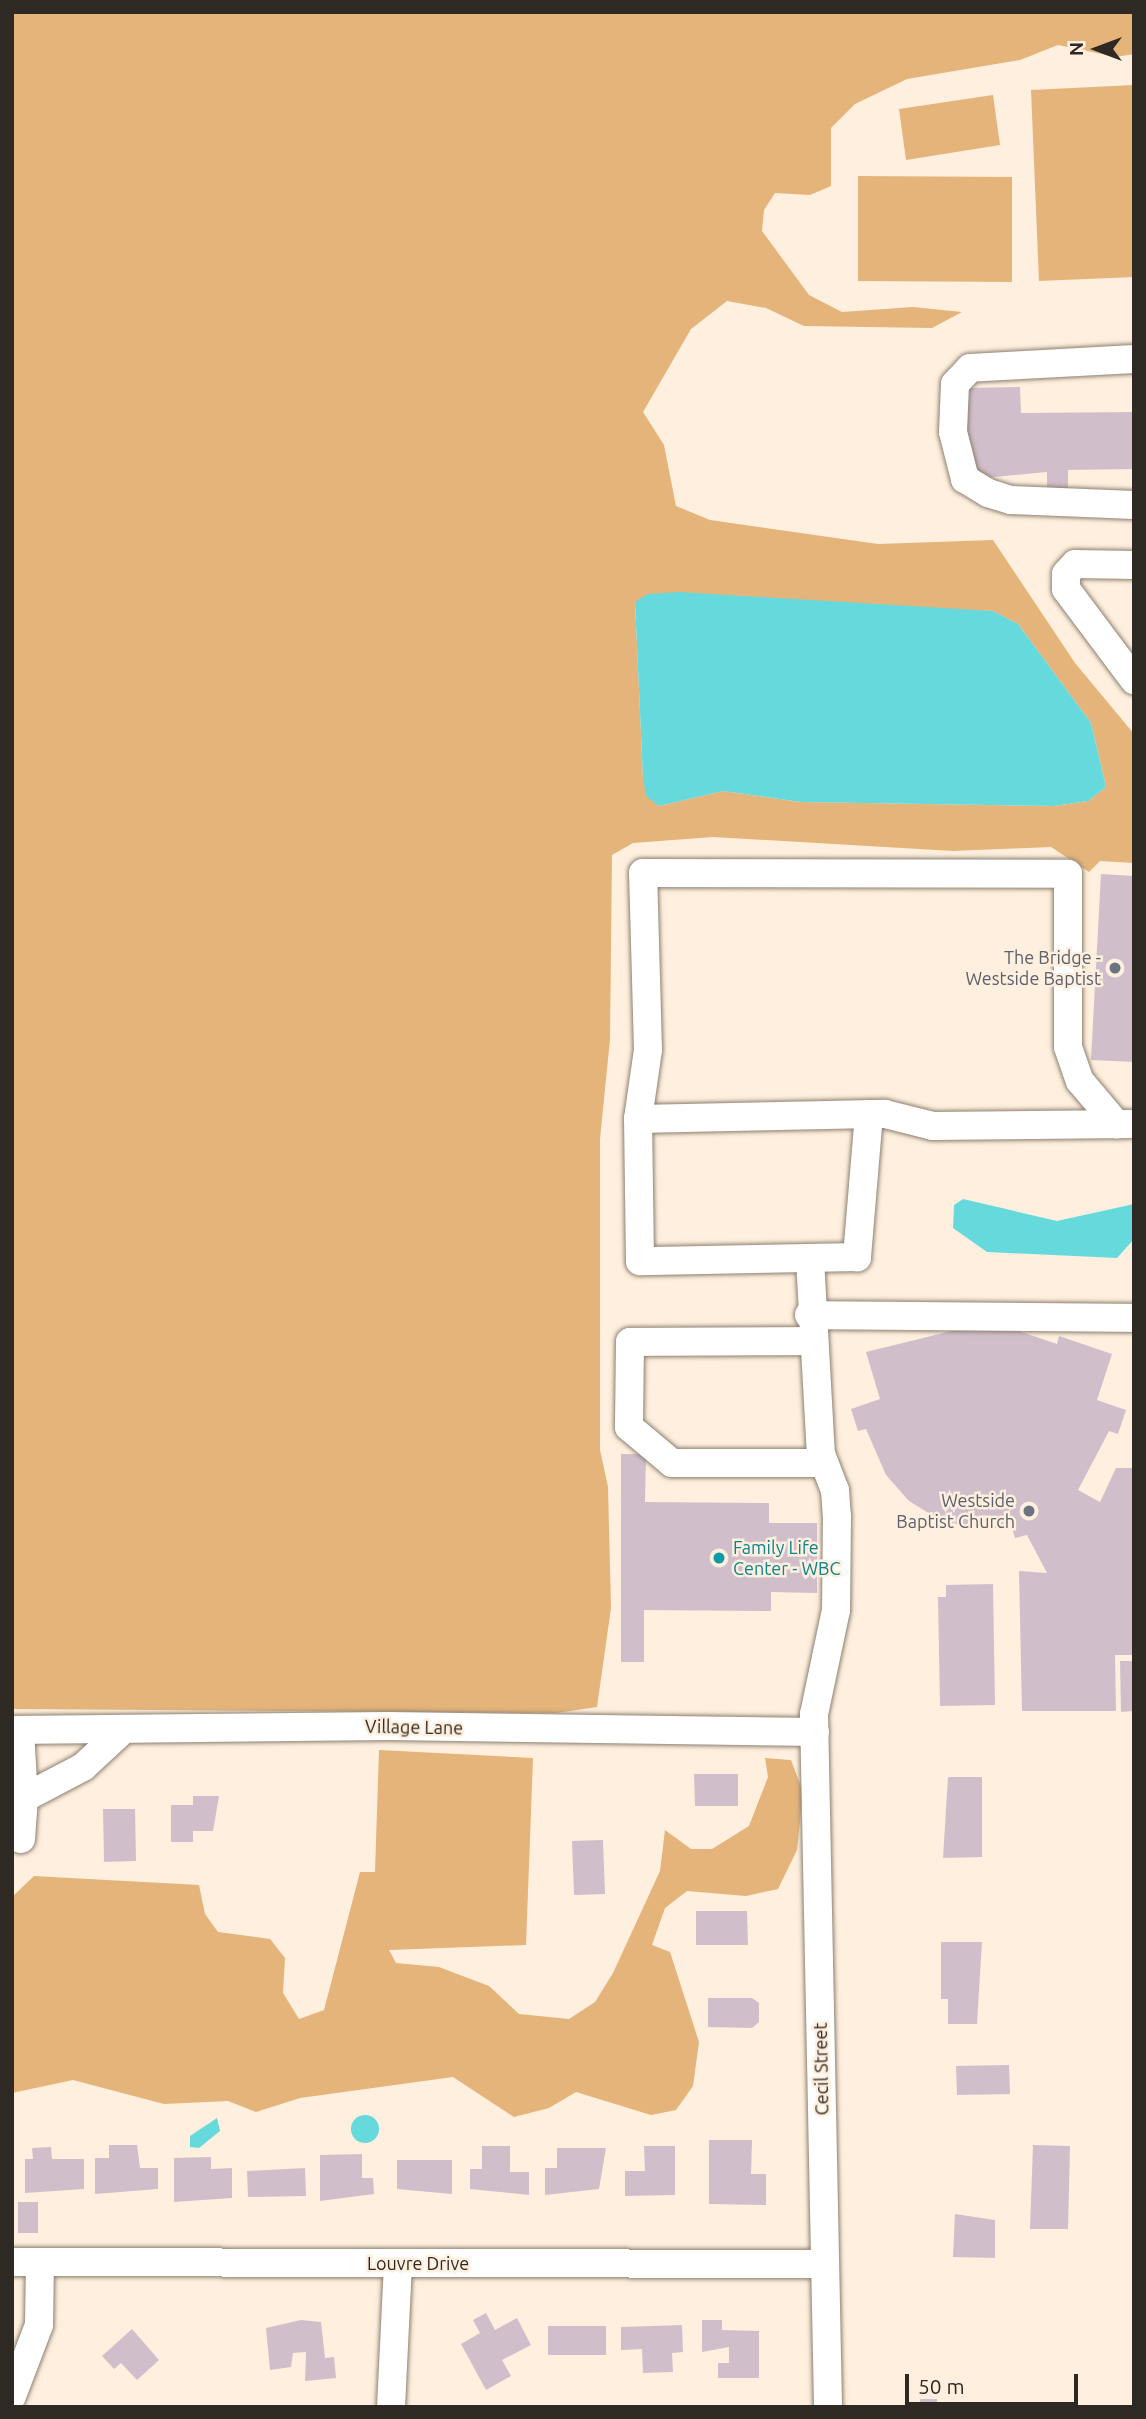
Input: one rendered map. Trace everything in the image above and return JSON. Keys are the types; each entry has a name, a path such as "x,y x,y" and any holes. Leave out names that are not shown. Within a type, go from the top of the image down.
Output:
{"street":[{"path":"1134,359 970,368 955,384 953,432 965,479 988,493 1011,500 1134,505"},
{"path":"1132,674 1066,589 1066,574 1075,564 1134,565"},
{"path":"869,1114 857,1257 640,1261 638,1119 648,1050 643,873 1068,874 1068,1047 1080,1080 1125,1124"},
{"path":"638,1119 869,1114 933,1126 1125,1124"},
{"name":"Cecil Street","path":"810,1259 810,1328 824,1463 835,1490 836,1610 815,1732 828,2407"},
{"path":"824,1463 671,1462 629,1427 629,1342 810,1328 1134,1318"},
{"name":"Village Lane","path":"16,1730 122,1731 388,1726 815,1732"},
{"path":"16,1730 24,1798 21,1839"},
{"path":"24,1798 83,1767 122,1731"},
{"path":"12,2396 39,2325 26,2262"},
{"name":"Louvre Drive","path":"26,2262 824,2264"},
{"path":"391,2407 398,2263"}],"shaded area":[{"path":"12,12 1134,12 1134,54 1116,57 1058,45 1020,60 907,79 855,104 831,128 831,186 810,195 775,193 764,210 762,231 809,295 842,312 913,307 962,312 932,328 804,326 766,308 727,301 691,329 643,412 664,445 676,506 710,520 878,544 993,540 1075,663 1134,734 1134,863 1100,861 1089,872 1051,847 953,851 713,837 633,843 612,855 610,1039 600,1139 600,1450 608,1487 611,1608 597,1707 556,1713 12,1709","holes":["635,602 993,611 1018,624 1091,723 1106,787 1088,801 1054,806 801,802 723,791 659,806 643,778"]},
{"path":"1134,85 1134,277 1039,281 1031,90"},
{"path":"993,95 1000,145 906,160 899,109"},
{"path":"858,176 1012,177 1012,282 858,281"},
{"path":"379,1750 533,1758 526,1945 389,1950 396,1963 439,1967 489,1986 519,2014 569,2019 595,2002 613,1973 660,1871 665,1830 691,1849 712,1849 749,1826 768,1777 765,1758 791,1760 803,1792 797,1850 778,1889 746,1896 687,1891 665,1908 652,1945 670,1952 699,2042 693,2086 676,2110 651,2115 576,2092 549,2108 514,2117 453,2077 300,2098 256,2112 228,2101 164,2104 73,2080 12,2093 12,1897 34,1876 199,1885 205,1914 218,1932 270,1939 285,1958 283,1993 299,2019 324,2010 360,1872 375,1872"}],"water":[{"path":"679,592 993,611 1018,624 1091,723 1106,787 1088,801 1054,806 801,802 723,791 659,806 646,796 643,778 635,602 648,594"},
{"path":"963,1199 1057,1221 1134,1204 1134,1239 1117,1258 987,1252 953,1228 954,1205"},
{"path":"365,2115 375,2119 379,2129 375,2139 365,2143 355,2139 351,2129 355,2119"},
{"path":"217,2118 220,2131 199,2148 190,2147 190,2136"}],"building":[{"path":"1020,387 1021,413 1134,412 1134,469 1068,470 1068,498 1047,498 1047,472 972,479 962,400 969,400 969,388"},
{"name":"The Bridge - Westside Baptist","path":"1101,874 1134,876 1134,1062 1091,1060"},
{"name":"Westside Baptist Church","path":"976,1325 1001,1325 1057,1344 1059,1336 1112,1354 1097,1400 1126,1410 1118,1434 1109,1431 1078,1490 1100,1502 1116,1468 1134,1468 1134,1655 1115,1655 1116,1711 1022,1711 1019,1571 1047,1573 1027,1535 1015,1538 1012,1527 972,1529 938,1519 909,1501 886,1475 866,1429 858,1431 851,1409 880,1399 866,1352"},
{"name":"Family Life Center - WBC","path":"621,1454 646,1454 645,1502 769,1503 769,1523 817,1523 817,1593 771,1592 771,1611 644,1610 644,1662 621,1662"},
{"path":"993,1584 995,1705 940,1706 938,1597 946,1597 946,1585"},
{"path":"1120,1661 1134,1661 1134,1711 1121,1712"},
{"path":"694,1774 738,1774 738,1806 695,1806"},
{"path":"948,1777 982,1777 982,1857 943,1858"},
{"path":"193,1796 219,1796 213,1831 193,1831 193,1842 171,1842 171,1805 193,1805"},
{"path":"103,1809 135,1809 136,1861 104,1862"},
{"path":"603,1840 605,1894 574,1895 572,1841"},
{"path":"696,1911 747,1911 748,1945 696,1945"},
{"path":"941,1942 982,1942 977,2024 948,2024 948,1999 941,1999"},
{"path":"708,1998 752,1998 759,2003 759,2022 752,2028 708,2027"},
{"path":"1009,2065 1010,2094 957,2095 956,2066"},
{"path":"709,2140 752,2140 751,2174 766,2174 766,2205 709,2204"},
{"path":"109,2145 137,2145 140,2168 158,2168 158,2189 95,2194 95,2158 109,2158"},
{"path":"1033,2145 1070,2146 1068,2229 1030,2229"},
{"path":"482,2146 510,2146 510,2172 529,2172 529,2195 470,2189 470,2169 482,2169"},
{"path":"644,2146 675,2146 675,2195 625,2196 625,2171 645,2171"},
{"path":"51,2147 52,2159 84,2159 84,2189 25,2193 25,2159 33,2159 32,2148"},
{"path":"557,2148 606,2148 599,2189 545,2195 545,2168 557,2168"},
{"path":"362,2154 362,2178 373,2178 374,2194 320,2201 320,2155"},
{"path":"211,2157 211,2169 232,2168 232,2198 174,2202 174,2158"},
{"path":"397,2160 452,2160 452,2194 397,2189"},
{"path":"305,2168 306,2196 248,2197 247,2171"},
{"path":"18,2202 38,2202 38,2233 18,2233"},
{"path":"955,2214 995,2220 995,2258 953,2257"},
{"path":"486,2313 495,2330 517,2318 531,2345 502,2360 511,2376 486,2390 461,2344 480,2333 473,2320"},
{"path":"301,2320 321,2322 325,2358 334,2357 336,2378 305,2381 306,2352 293,2353 291,2367 270,2370 266,2328"},
{"path":"702,2320 722,2320 722,2330 759,2331 759,2378 718,2378 718,2363 729,2363 729,2347 702,2352"},
{"path":"682,2325 683,2352 672,2353 673,2372 643,2373 642,2349 621,2350 621,2327"},
{"path":"548,2326 606,2326 606,2355 548,2355"},
{"path":"132,2329 159,2360 137,2380 121,2363 114,2369 102,2356"},
{"path":"920,2399 937,2399 937,2407 920,2407"}],"place":[{"name":"The Bridge - Westside Baptist","path":"1115,968"},
{"name":"Westside Baptist Church","path":"1029,1511"},
{"name":"Family Life Center - WBC","path":"719,1558"}]}
